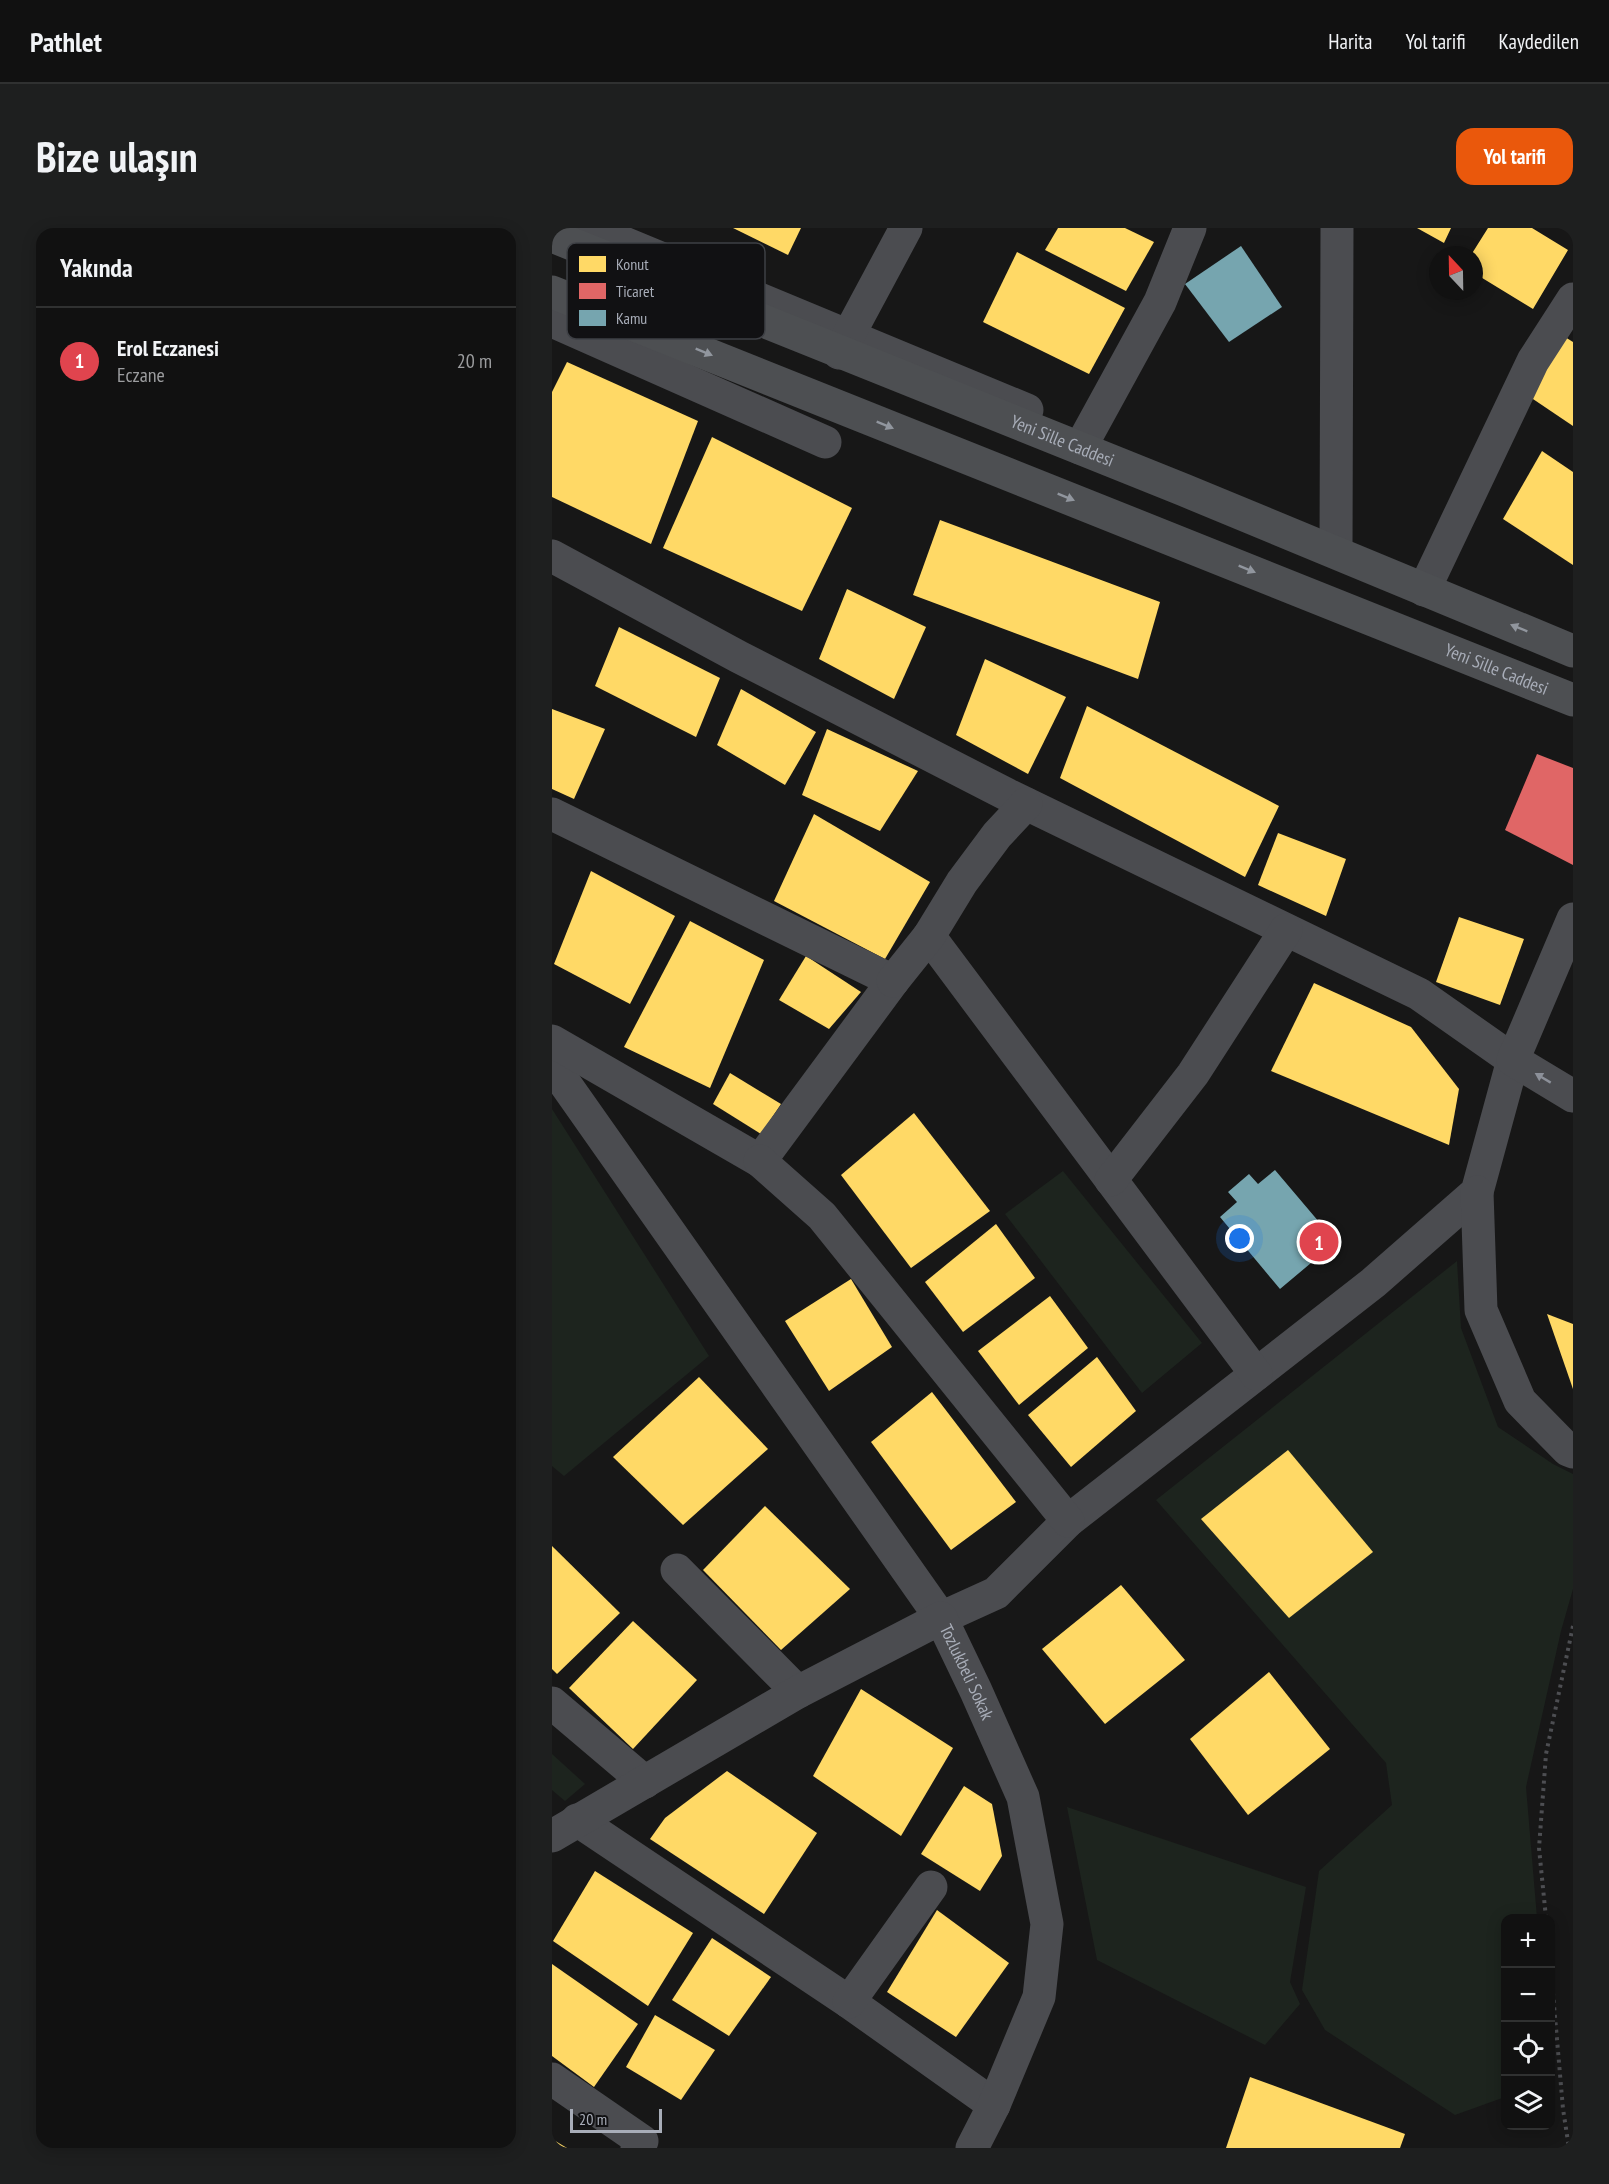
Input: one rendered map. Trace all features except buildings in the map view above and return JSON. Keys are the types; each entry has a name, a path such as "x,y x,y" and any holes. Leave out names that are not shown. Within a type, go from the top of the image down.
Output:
{"main road":[{"name":"Yeni Sille Caddesi","path":"552,236 569,243"},
{"name":"Yeni Sille Caddesi","path":"552,292 567,298"},
{"name":"Yeni Sille Caddesi","path":"765,322 839,352 1085,439 1336,552 1573,651"},
{"name":"Yeni Sille Caddesi","path":"670,339 1573,700"}],"street":[{"path":"588,228 623,243"},
{"path":"624,243 631,228"},
{"path":"839,352 906,228"},
{"path":"1085,439 1160,302 1190,228"},
{"path":"1336,228 1336,552"},
{"path":"1424,590 1533,361 1573,299"},
{"path":"765,303 1085,439 1312,529"},
{"path":"552,321 567,328"},
{"path":"593,339 825,442"},
{"path":"552,556 739,657 1026,804 1419,994 1513,1060 1573,1096"},
{"path":"760,1161 929,936 962,882 997,835 1026,804"},
{"path":"552,814 893,981"},
{"path":"1573,919 1513,1060 1477,1192 1481,1310 1520,1401 1568,1450 1573,1452"},
{"path":"1111,1180 1193,1074 1286,930"},
{"path":"929,936 1256,1374"},
{"path":"552,1041 760,1161 822,1216 1068,1521"},
{"path":"552,1065 942,1618 996,1593 1068,1521 1372,1283 1477,1192"},
{"path":"677,1570 798,1692"},
{"name":"Tozlukbeli Sokak","path":"565,1828 798,1692 942,1618 1023,1797 1047,1924 1040,1997 972,2148"},
{"path":"552,1703 645,1782"},
{"path":"565,1828 849,2002 993,2105"},
{"path":"849,2002 931,1887"},
{"path":"552,2079 642,2141 637,2148"}],"path":[{"path":"1546,1914 1539,1848 1546,1754 1573,1626"},
{"path":"1555,2016 1563,2109 1569,2148"}],"shaded area":[{"path":"552,1109 709,1356 564,1476 552,1466"},
{"path":"1063,1171 1202,1343 1142,1393 1005,1214"},
{"path":"1457,1261 1461,1328 1498,1427 1553,1464 1573,1474 1573,1589 1561,1631 1526,1787 1537,1914 1501,1914 1501,2098 1455,2115 1325,2030 1302,1990 1319,1871 1392,1805 1386,1763 1156,1500"},
{"path":"552,1754 585,1784 565,1801 552,1790"},
{"path":"1067,1807 1306,1887 1290,1982 1300,2004 1265,2045 1097,1960"}],"place":[{"name":"Erol Eczanesi","path":"1319,1242"}]}
